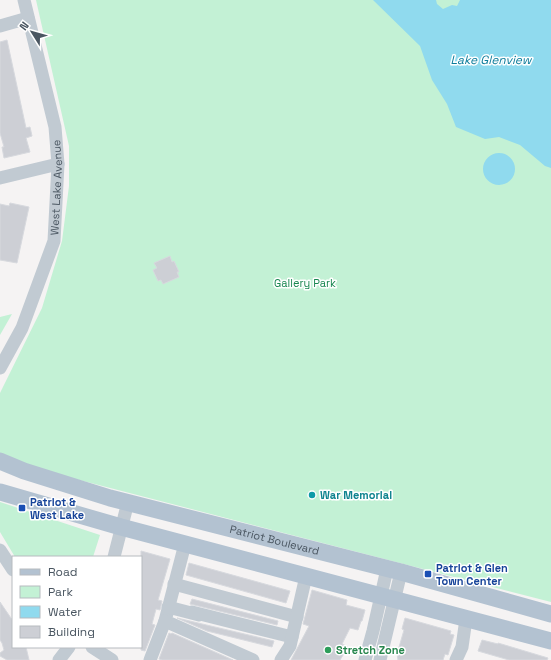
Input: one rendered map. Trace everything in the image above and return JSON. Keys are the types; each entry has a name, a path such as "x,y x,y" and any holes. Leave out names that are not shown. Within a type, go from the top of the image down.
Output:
{"main road":[{"name":"Patriot Boulevard","path":"0,462 128,502 394,570 551,614"},
{"path":"0,492 121,527 551,641"}],"street":[{"name":"West Lake Avenue","path":"0,368 22,328 54,241 58,164 55,127 24,0"},
{"path":"0,26 28,18"},
{"path":"0,178 58,164"},
{"path":"114,556 128,502"},
{"path":"150,660 164,621 185,544"},
{"path":"0,550 12,568"},
{"path":"365,660 387,598 394,570"},
{"path":"281,660 290,646 306,576"},
{"path":"174,584 297,617"},
{"path":"380,660 387,598"},
{"path":"168,607 267,632"},
{"path":"192,612 292,637"},
{"path":"461,659 466,619"},
{"path":"164,621 253,660"},
{"path":"59,660 68,648"},
{"path":"94,648 112,660"}],"green space":[{"name":"Gallery Park","path":"36,0 551,0 551,602 29,467 0,455 0,393 42,308 62,241 69,186 69,146"},
{"path":"12,314 0,335 0,317"},
{"path":"0,502 100,535 93,556 14,556 0,532"}],"water":[{"name":"Lake Glenview","path":"373,0 436,0 437,4 443,9 452,5 457,6 460,0 551,0 551,168 545,166 520,145 499,137 485,139 456,127 447,104 432,80 420,46"},
{"path":"496,153 502,153 512,160 515,169 514,175 508,182 502,185 496,185 486,178 483,172 483,166 490,156"}],"building":[{"path":"7,40 26,128 30,127 32,136 26,138 30,152 4,158 2,147 4,147 0,133 0,42"},
{"path":"10,203 29,207 17,263 0,260 0,204 9,206"},
{"path":"170,256 179,272 177,272 179,277 163,284 161,280 158,281 153,270 157,268 154,263"},
{"path":"141,551 170,559 158,600 162,601 160,610 156,609 152,624 155,625 145,651 141,650"},
{"path":"189,563 290,591 286,603 186,575"},
{"path":"312,590 347,600 346,605 365,610 358,630 350,628 342,644 348,647 340,660 291,660 309,626 303,624"},
{"path":"192,599 278,621 277,625 190,604"},
{"path":"0,602 12,620 12,648 26,648 29,660 7,660 0,656 0,653 4,650 0,640"},
{"path":"177,618 274,641 272,647 207,631"},
{"path":"405,618 451,631 450,634 454,635 448,655 445,654 443,660 398,660 397,654 404,630 402,629"},
{"path":"169,633 172,633 233,660 159,659"},
{"path":"482,640 498,643 548,658 547,660 509,660 478,651"}],"place":[{"name":"War Memorial","path":"312,495"},
{"name":"Patriot & West Lake","path":"22,508"},
{"name":"Patriot & Glen Town Center","path":"428,574"},
{"name":"Stretch Zone","path":"328,650"}]}
